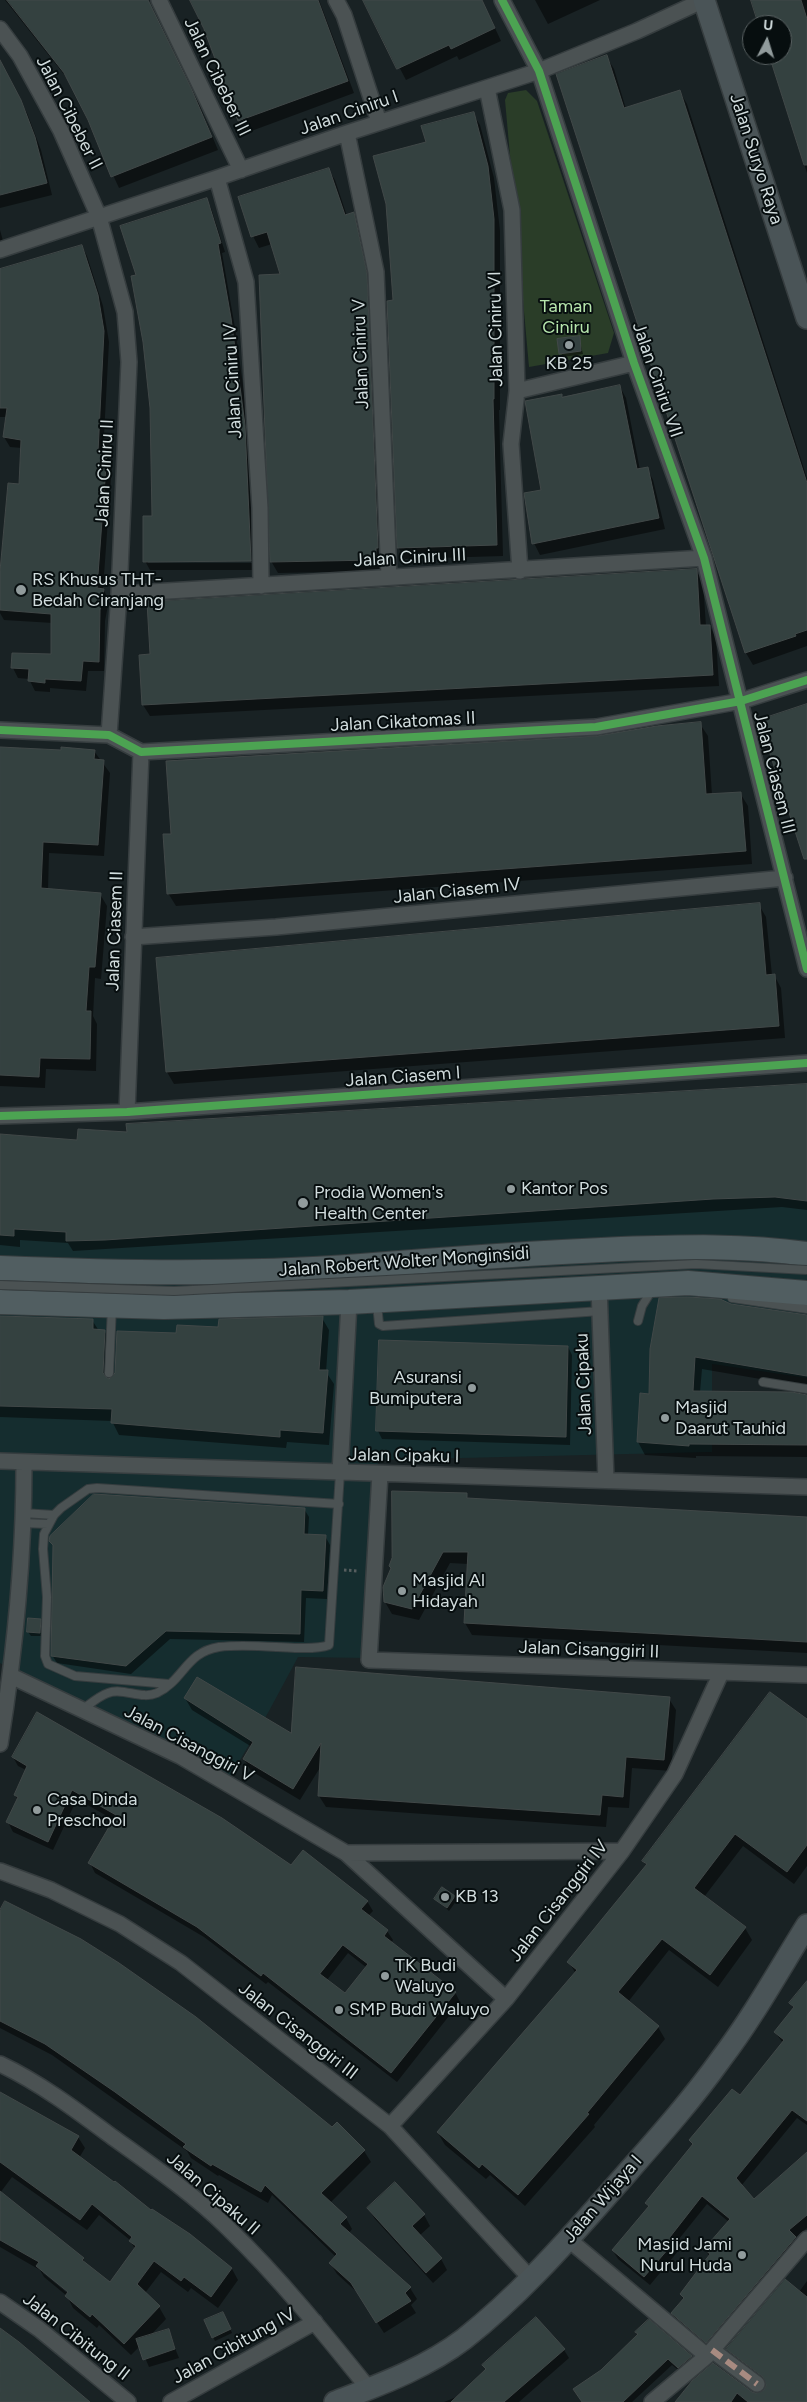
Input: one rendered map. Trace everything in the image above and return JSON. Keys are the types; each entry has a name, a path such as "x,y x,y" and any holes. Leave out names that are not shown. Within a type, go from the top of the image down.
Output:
{"main road":[{"name":"Jalan Suryo Raya","path":"704,0 807,318"},
{"name":"Jalan Robert Wolter Monginsidi","path":"9,1269 168,1273 272,1271 473,1256 700,1246 775,1250 807,1254"},
{"path":"617,1249 631,1252 687,1288"},
{"path":"272,1271 318,1298 363,1302 411,1284 473,1256"},
{"path":"9,1269 43,1286 68,1305"},
{"path":"8,1302 43,1286 69,1270"},
{"path":"776,1291 807,1276"},
{"name":"Jalan Robert Wolter Monginsidi","path":"8,1302 112,1306 363,1302 599,1287 687,1288 807,1293"},
{"name":"Jalan Wijaya I","path":"335,2402 415,2369 463,2339 531,2279 568,2240 702,2085 723,2057 807,1925"}],"street":[{"name":"Jalan Cibeber III","path":"159,0 241,170"},
{"path":"336,0 344,15 379,122"},
{"name":"Jalan Ciniru VII","path":"502,0 539,71 634,363 704,558 741,700"},
{"name":"Jalan Ciniru I","path":"0,250 218,178 379,122 539,71 637,31 704,0"},
{"name":"Jalan Cibeber II","path":"0,29 20,56 40,90 61,131 99,217"},
{"name":"Jalan Ciniru VI","path":"487,88 512,210 517,391 511,444 520,571"},
{"name":"Jalan Ciniru V","path":"347,133 376,272 389,577"},
{"name":"Jalan Ciniru IV","path":"218,178 246,282 260,508 261,586"},
{"name":"Jalan Ciniru II","path":"99,217 126,312 129,362 119,594 109,735"},
{"path":"517,391 634,363"},
{"name":"Jalan Ciniru III","path":"119,594 389,577 520,571 704,558"},
{"name":"Jalan Cikatomas II","path":"141,752 596,726 741,700 807,680"},
{"name":"Jalan Ciasem III","path":"741,700 807,969"},
{"path":"0,730 109,735 141,752"},
{"name":"Jalan Ciasem II","path":"127,1112 141,752"},
{"name":"Jalan Ciasem IV","path":"133,938 276,928 785,878"},
{"name":"Jalan Ciasem I","path":"0,1116 127,1112 807,1063"},
{"name":"Jalan Cipaku","path":"599,1287 606,1480"},
{"path":"340,1473 363,1302"},
{"name":"Jalan Cipaku I","path":"0,1461 807,1487"},
{"path":"0,1744 12,1676 23,1518 24,1463"},
{"path":"373,1572 380,1474"},
{"name":"Jalan Cisanggiri II","path":"373,1572 369,1660 807,1675"},
{"name":"Jalan Cisanggiri IV","path":"390,2126 506,2000 622,1851 675,1774 721,1673"},
{"name":"Jalan Cisanggiri V","path":"12,1676 180,1756 346,1853 506,2000"},
{"path":"346,1853 622,1851"},
{"name":"Jalan Cisanggiri III","path":"0,1871 50,1890 120,1924 181,1963 390,2126 531,2279"},
{"name":"Jalan Cipaku II","path":"0,2064 43,2088 91,2120 226,2225 269,2269 369,2389"},
{"path":"652,2402 709,2353 807,2239"},
{"path":"568,2240 709,2353 757,2384"},
{"name":"Jalan Cibitung II","path":"0,2302 39,2329 128,2402"},
{"name":"Jalan Cibitung IV","path":"171,2402 315,2322"}],"lane":[{"path":"0,1285 174,1290 696,1264 807,1270"},
{"path":"638,1321 642,1306 652,1290 658,1288 687,1288"},
{"path":"725,1297 807,1309"},
{"path":"363,1302 379,1324 383,1326 601,1311"},
{"path":"109,1373 112,1306"},
{"path":"764,1382 807,1389"},
{"path":"81,1710 108,1693 156,1694 170,1684 191,1660 207,1649 241,1646 307,1648 329,1646 340,1473"},
{"path":"170,1684 75,1676 48,1664 45,1656 47,1597 42,1550 44,1534 54,1515 88,1489 97,1488 339,1504"},
{"path":"23,1518 54,1515"},
{"path":"23,1518 48,1524"}],"path":[{"path":"334,1570 373,1572"}],"shaded area":[{"path":"807,1139 807,1378 712,1364 712,1452 378,1460 369,1658 298,1657 269,1711 224,1787 0,1663 0,1182"}],"green space":[{"name":"Taman Ciniru","path":"526,90 537,101 614,333 608,353 529,367 505,100 508,93"}],"building":[{"path":"7,0 148,0 191,88 212,137 111,177 88,120 64,73"},
{"path":"190,0 318,0 348,81 238,121 204,29"},
{"path":"363,0 482,0 495,28 451,49 449,45 397,69"},
{"path":"751,0 801,0 807,19 807,165 804,165 772,65 792,65 792,15 756,15"},
{"path":"607,55 624,108 680,90 807,483 807,630 795,634 796,636 745,653 556,74"},
{"path":"0,60 21,100 35,137 47,183 0,195"},
{"path":"474,112 488,166 494,219 493,399 497,545 397,548 387,301 393,300 386,204 373,156 426,142 421,126"},
{"path":"329,168 345,215 354,212 367,273 378,548 376,548 376,560 270,562 259,275 280,274 267,232 251,237 238,197"},
{"path":"207,198 221,243 218,244 231,318 245,425 251,561 143,562 143,516 152,516 150,408 143,342 131,276 136,275 120,226"},
{"path":"82,245 98,295 104,331 98,452 107,453 97,588 104,589 100,610 99,662 83,661 81,681 45,679 45,683 28,681 29,669 11,668 12,653 51,654 51,614 0,610 0,571 8,483 19,484 21,440 3,437 7,408 0,408 0,269"},
{"name":"KB 25","path":"580,336 581,351 559,354 557,339"},
{"path":"620,385 637,469 648,467 659,518 532,544 524,493 541,490 525,401 562,394 562,397"},
{"path":"697,569 700,625 710,625 713,675 142,705 139,655 150,654 147,602"},
{"path":"807,704 807,859 804,859 759,720"},
{"path":"701,722 706,794 741,792 746,851 167,894 163,834 171,834 166,761 597,736 657,726"},
{"path":"0,747 61,750 61,747 95,750 94,759 104,760 98,845 43,842 41,888 101,893 95,967 89,967 86,1011 91,1011 90,1059 40,1058 39,1077 0,1075"},
{"path":"760,903 766,975 775,974 779,1026 166,1072 156,958"},
{"path":"807,1084 807,1201 775,1197 713,1199 105,1240 66,1241 66,1232 14,1229 14,1236 0,1235 0,1134 77,1140 78,1129 127,1132 126,1124"},
{"path":"659,1298 720,1299 731,1304 807,1315 807,1376 695,1357 693,1391 792,1392 807,1395 807,1445 689,1444 689,1446 637,1442 640,1393 649,1394 650,1349"},
{"path":"0,1316 93,1319 93,1329 105,1330 103,1373 109,1379 115,1373 117,1331 176,1333 177,1325 218,1327 219,1319 323,1316 319,1370 328,1370 323,1433 280,1430 280,1437 111,1423 112,1409 0,1406"},
{"name":"Asuransi Bumiputera","path":"379,1340 568,1346 566,1437 376,1431"},
{"path":"392,1491 467,1493 467,1498 807,1517 807,1642 464,1623 468,1552 443,1552 412,1609 384,1602 383,1587 391,1568 389,1566 392,1558"},
{"path":"94,1494 305,1508 304,1534 326,1535 323,1591 301,1590 300,1634 166,1631 126,1666 51,1656 53,1545 49,1541 50,1536"},
{"path":"28,1618 41,1619 40,1633 27,1632"},
{"path":"296,1667 670,1697 664,1760 626,1757 623,1797 602,1795 600,1815 318,1796 321,1743 293,1789 243,1759 253,1742 184,1698 197,1677 291,1733"},
{"path":"770,1692 807,1719 807,1845 787,1872 735,1834 694,1888 746,1927 710,1975 662,1939 618,1992 659,2026 587,2113 589,2114 518,2195 482,2164 479,2168 437,2132 577,1970 567,1962 647,1864 642,1861"},
{"path":"37,1712 222,1818 291,1865 303,1850 368,1901 361,1909 388,1930 384,1936 456,1992 391,2073 263,1973 261,1976 197,1927 88,1863 116,1815 72,1790 48,1842 6,1822 18,1797 14,1795 27,1766 12,1757","holes":["343,1945 368,1964 345,1993 320,1974"]},
{"name":"KB 13","path":"442,1887 455,1896 447,1908 434,1899"},
{"path":"5,1901 81,1939 119,1963 196,2017 332,2127 337,2122 365,2150 321,2193 347,2217 340,2224 411,2287 405,2293 411,2301 376,2323 351,2283 329,2263 337,2254 265,2185 261,2192 212,2164 211,2166 183,2147 186,2144 115,2092 45,2044 0,2021 0,1910"},
{"path":"807,1981 807,2121 792,2110 736,2178 754,2199 807,2152 807,2215 789,2230 796,2237 706,2343 671,2313 684,2298 680,2294 710,2254 704,2249 730,2219 702,2196 670,2237 675,2241 644,2277 612,2250 649,2206 645,2203 693,2144 689,2140 732,2089 740,2095 784,2040 774,2032 794,2007 789,2003"},
{"path":"0,2092 79,2136 71,2150 115,2181 151,2210 190,2234 232,2268 211,2297 184,2277 181,2281 154,2261 137,2284 160,2306 124,2344 92,2314 90,2317 65,2296 68,2292 36,2266 39,2262 0,2240 0,2191 84,2258 82,2260 110,2282 136,2246 129,2241 132,2237 92,2204 80,2220 0,2162"},
{"path":"395,2182 425,2214 412,2226 442,2258 426,2273 367,2208"},
{"path":"785,2279 807,2297 807,2402 748,2402 737,2393 731,2402 675,2402 692,2381 713,2363 752,2392 756,2393 764,2390 766,2385 763,2377 726,2349"},
{"path":"223,2312 231,2329 212,2338 204,2320"},
{"path":"536,2317 565,2349 504,2402 451,2402 486,2369 482,2365"},
{"path":"649,2319 692,2356 678,2368 668,2359 623,2402 582,2402 573,2389 601,2370 638,2334 635,2332"},
{"path":"0,2328 19,2342 90,2402 0,2402"},
{"path":"169,2329 175,2349 143,2360 136,2339"}],"marked path":[{"path":"712,2350 757,2384"}],"cycle path":[{"path":"502,0 539,71 634,363 704,558 807,969"},
{"path":"0,730 109,735 141,752 596,727 741,701 807,680"},
{"path":"0,1116 127,1112 807,1063"}],"place":[{"name":"KB 25","path":"569,345"},
{"name":"RS Khusus THT- Bedah Ciranjang","path":"21,590"},
{"name":"Kantor Pos","path":"511,1189"},
{"name":"Prodia Women's Health Center","path":"303,1203"},
{"name":"Asuransi Bumiputera","path":"472,1388"},
{"name":"Masjid Daarut Tauhid","path":"665,1418"},
{"name":"Masjid Al Hidayah","path":"402,1591"},
{"name":"Casa Dinda Preschool","path":"37,1810"},
{"name":"KB 13","path":"445,1897"},
{"name":"TK Budi Waluyo","path":"385,1976"},
{"name":"SMP Budi Waluyo","path":"339,2010"},
{"name":"Masjid Jami Nurul Huda","path":"742,2255"}]}
